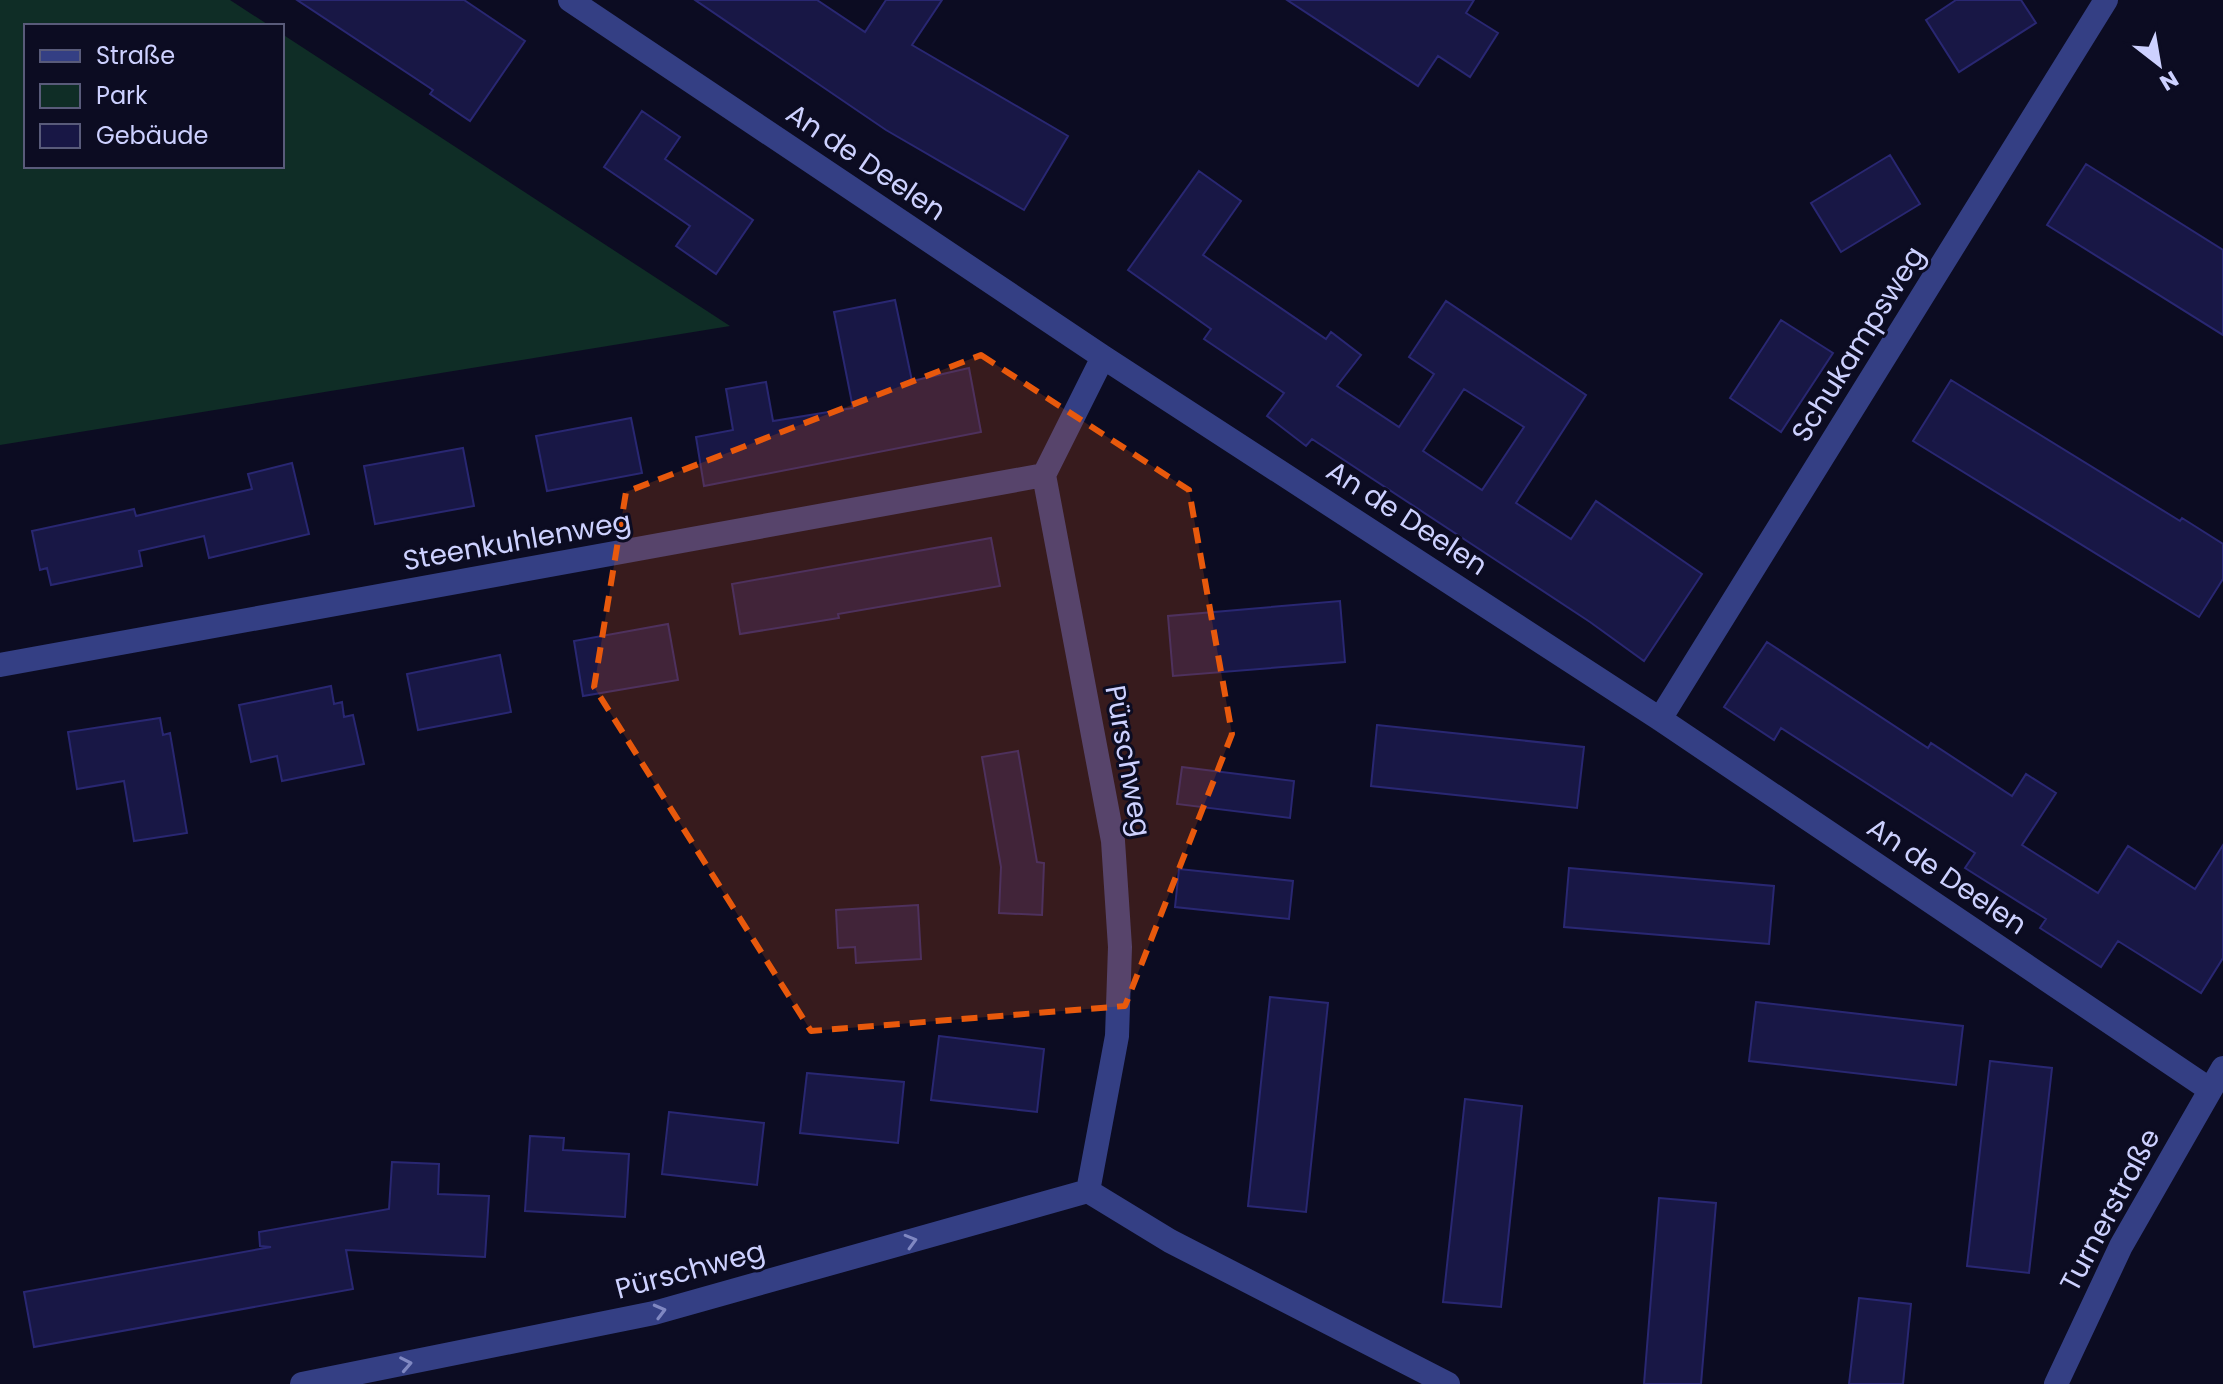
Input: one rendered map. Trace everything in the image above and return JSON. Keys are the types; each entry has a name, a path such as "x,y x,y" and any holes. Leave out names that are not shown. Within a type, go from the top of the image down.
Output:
{"street":[{"name":"An de Deelen","path":"570,0 1103,357 1660,719 2209,1089"},
{"name":"Schukampsweg","path":"1660,719 2106,0"},
{"path":"1044,475 1103,357"},
{"name":"Steenkuhlenweg","path":"0,665 1044,475"},
{"name":"Pürschweg","path":"302,1384 654,1313 1088,1191 1117,1036 1120,947 1113,841 1044,475"},
{"name":"Turnerstraße","path":"2056,1384 2121,1246 2223,1068"},
{"path":"1088,1191 1170,1241 1448,1384"}],"highlighted area":[{"path":"981,355 1189,490 1232,734 1125,1006 811,1031 594,687 626,492"}],"green space":[{"path":"0,0 230,0 267,24 24,24 24,168 284,168 284,35 730,326 0,445"}],"building":[{"path":"297,0 464,0 525,41 470,121 430,94 433,90"},
{"path":"695,0 817,0 865,32 886,0 942,0 912,45 1068,136 1024,210 886,130"},
{"path":"1287,0 1474,0 1466,13 1498,33 1470,77 1438,56 1418,86"},
{"path":"1956,0 2021,0 2036,23 1959,72 1926,20"},
{"path":"642,111 680,137 665,159 753,220 716,274 676,246 690,226 604,167"},
{"path":"1890,155 1920,204 1841,252 1811,203"},
{"path":"2086,164 2223,250 2223,335 2047,225"},
{"path":"1199,171 1241,201 1203,255 1326,339 1331,332 1361,355 1337,386 1399,427 1434,374 1409,357 1446,301 1586,395 1516,503 1571,539 1596,501 1702,574 1644,661 1590,622 1312,439 1306,446 1267,416 1284,393 1204,339 1211,329 1128,270","holes":["1464,389 1524,427 1482,490 1423,451"]},
{"path":"895,300 912,381 969,368 981,432 704,486 696,437 733,430 726,389 766,382 773,421 853,408 834,312"},
{"path":"1781,320 1833,353 1781,432 1730,398"},
{"path":"1951,380 2180,521 2182,518 2223,544 2223,579 2199,617 1913,441"},
{"path":"631,418 642,473 547,491 536,436"},
{"path":"463,448 474,506 375,524 364,466"},
{"path":"292,463 309,534 209,558 204,536 139,551 142,566 51,585 47,568 40,570 32,531 134,509 136,516 252,489 248,474"},
{"path":"991,538 1000,586 740,634 732,584"},
{"path":"1340,601 1345,662 1173,676 1168,616"},
{"path":"668,624 678,680 583,696 574,641"},
{"path":"1767,642 1928,748 1931,743 2012,796 2026,774 2056,793 2022,845 2098,893 2128,846 2195,889 2223,845 2223,958 2201,993 2118,941 2101,967 2040,928 2046,919 1965,868 1975,853 1781,728 1774,740 1724,707"},
{"path":"500,655 511,712 418,730 407,674"},
{"path":"331,686 334,704 342,702 344,717 353,715 364,764 282,781 277,756 251,762 239,705"},
{"path":"160,718 163,735 170,733 187,833 134,841 124,781 77,789 68,732"},
{"path":"1377,725 1584,747 1577,808 1371,786"},
{"path":"1018,751 1037,862 1044,863 1042,915 999,913 1001,867 982,757"},
{"path":"1182,767 1294,781 1290,818 1177,804"},
{"path":"1569,868 1774,886 1769,944 1564,927"},
{"path":"1179,869 1293,881 1289,919 1175,907"},
{"path":"918,905 921,959 856,963 855,947 838,948 836,910"},
{"path":"1270,997 1328,1003 1306,1212 1248,1206"},
{"path":"1756,1002 1963,1026 1956,1085 1749,1061"},
{"path":"939,1036 1044,1049 1037,1112 931,1100"},
{"path":"1990,1061 2052,1068 2029,1273 1967,1266"},
{"path":"807,1073 904,1082 898,1143 800,1133"},
{"path":"1465,1099 1522,1106 1501,1307 1443,1302"},
{"path":"669,1112 764,1123 757,1185 662,1174"},
{"path":"530,1136 564,1138 563,1150 629,1154 625,1217 525,1211"},
{"path":"392,1162 439,1164 438,1194 489,1196 485,1257 346,1250 353,1289 34,1347 24,1292 271,1247 260,1246 259,1232 389,1209"},
{"path":"1659,1198 1716,1203 1701,1384 1644,1384"},
{"path":"1859,1298 1911,1304 1903,1384 1849,1384"}]}
